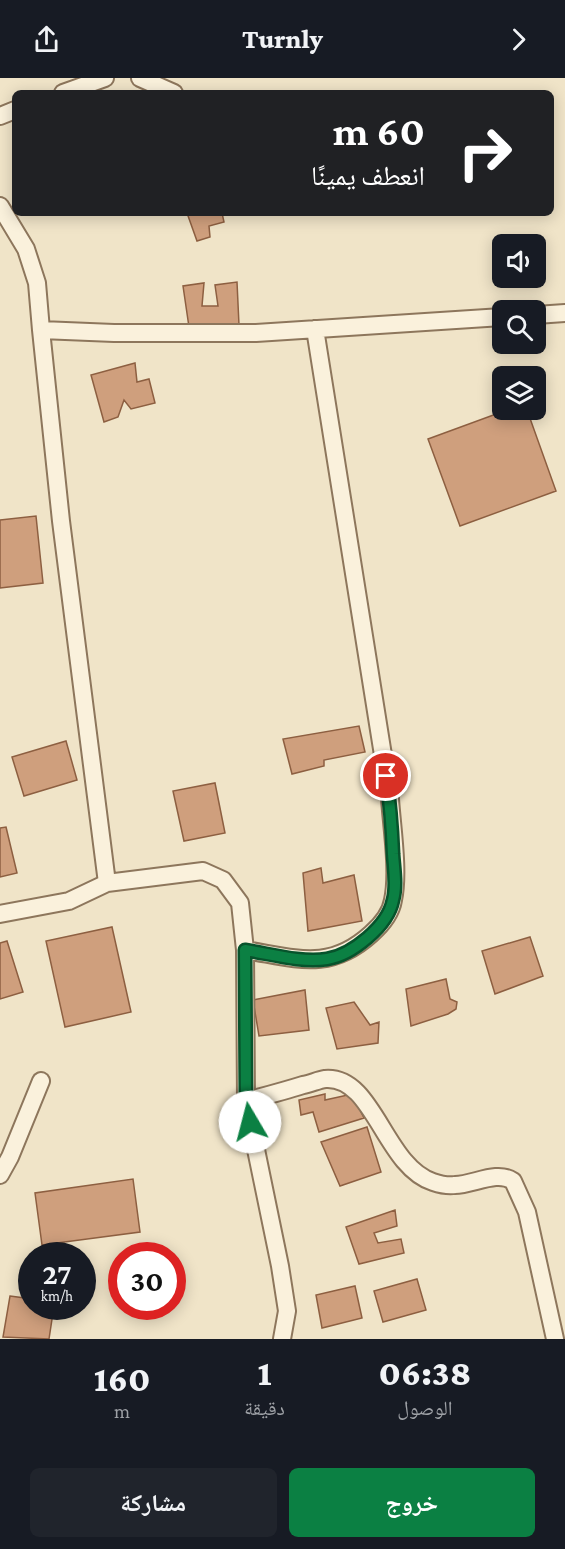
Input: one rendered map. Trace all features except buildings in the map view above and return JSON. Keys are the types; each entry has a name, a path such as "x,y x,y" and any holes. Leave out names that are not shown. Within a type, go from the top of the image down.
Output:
{"street":[{"path":"71,90 105,78"},
{"path":"140,78 167,90"},
{"path":"0,206 26,249 38,283 63,533 107,883"},
{"path":"546,314 565,313"},
{"path":"41,330 114,333 256,333 492,318"},
{"path":"245,950 298,958 329,959 357,947 381,926 393,901 395,875 390,799 315,329"},
{"path":"0,914 69,901 107,883 202,871 223,880 240,903 245,950 246,1101 287,1311 282,1339"},
{"path":"246,1101 325,1079 341,1080 357,1092 369,1106 391,1146 415,1172 432,1182 455,1185 503,1177 513,1180 526,1212 555,1339"},
{"path":"0,1174 10,1157 41,1081"}],"route":[{"path":"250,1122 246,1101 245,950 298,958 329,959 357,947 381,926 393,901 395,875 390,799 386,776"}]}
